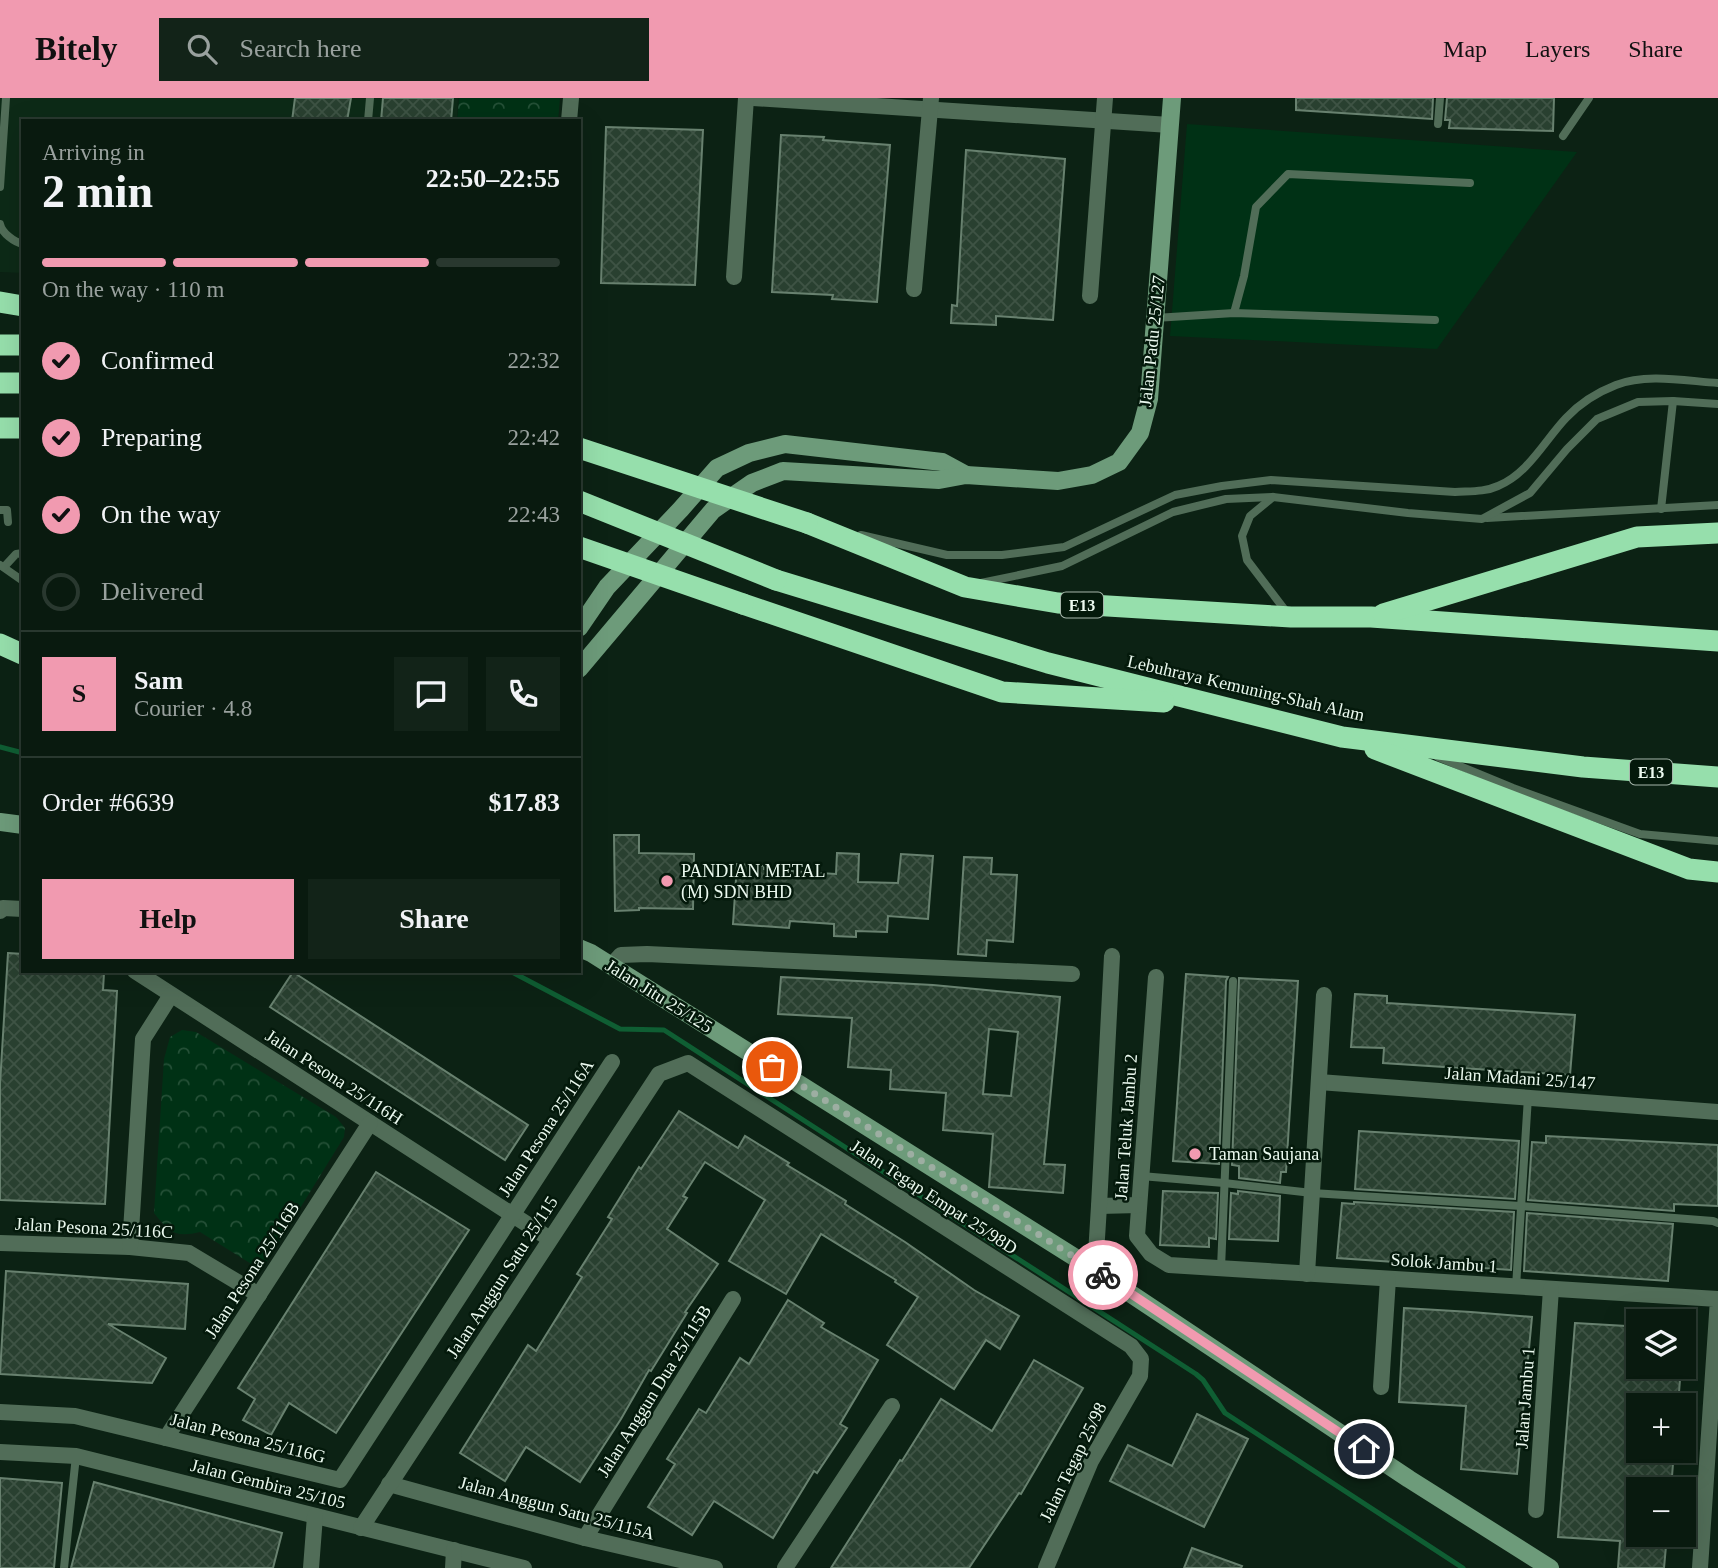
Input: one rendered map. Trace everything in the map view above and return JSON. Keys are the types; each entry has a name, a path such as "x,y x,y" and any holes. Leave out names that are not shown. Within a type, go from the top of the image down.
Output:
{"highway":[{"path":"0,302 21,306"},
{"path":"0,345 21,345"},
{"path":"0,383 21,383"},
{"path":"0,428 21,428"},
{"name":"E13","path":"581,449 807,523 965,587 1058,603 1290,617 1371,617 1718,641"},
{"name":"Lebuhraya Kemuning-Shah Alam","path":"581,502 776,580 1048,663 1342,737 1583,767 1718,777"},
{"path":"1371,617 1637,537 1718,533"},
{"path":"581,548 1002,692 1215,705"},
{"path":"0,644 21,654"},
{"path":"1342,737 1689,869 1718,872"}],"street":[{"path":"569,119 571,98"},
{"path":"734,277 747,98"},
{"path":"753,98 930,104 1170,125"},
{"path":"1090,296 1105,98"},
{"name":"Jalan Padu 25/127","path":"581,667 713,510 751,483 783,471 939,480 966,475 1058,481 1092,475 1119,462 1140,433 1149,399 1172,98"},
{"path":"914,289 930,104"},
{"name":"Jalan Padu 25/127","path":"581,625 607,587 717,468 749,453 785,444 942,462 966,475"},
{"path":"0,652 21,654"},
{"path":"0,822 21,824"},
{"path":"2,909 21,909"},
{"name":"Jalan Jitu 25/125","path":"583,948 1095,1270 1409,1479 1550,1568"},
{"path":"611,966 621,955 647,954 1072,974"},
{"path":"1095,1270 1112,956"},
{"name":"Jalan Pesona 25/116H","path":"138,973 550,1239"},
{"name":"Jalan Teluk Jambu 2","path":"1157,977 1137,1236 1151,1254 1169,1265"},
{"path":"130,1247 143,1039 172,995"},
{"path":"1307,1274 1324,995"},
{"name":"Jalan Pesona 25/116A","path":"512,1215 612,1062"},
{"name":"Jalan Anggun Satu 25/115","path":"361,1528 659,1074 688,1063"},
{"name":"Jalan Tegap Empat 25/98D","path":"688,1063 1131,1346 1141,1359 1140,1376"},
{"name":"Jalan Madani 25/147","path":"1319,1082 1718,1112"},
{"name":"Jalan Pesona 25/116B","path":"166,1438 370,1123"},
{"path":"1099,1206 1139,1205"},
{"name":"Jalan Pesona 25/116G","path":"0,1412 75,1416 340,1480 512,1215"},
{"name":"Jalan Pesona 25/116C","path":"0,1243 130,1247 189,1253 259,1295"},
{"name":"Solok Jambu 1","path":"1169,1265 1718,1299"},
{"path":"1381,1387 1388,1279"},
{"name":"Jalan Jambu 1","path":"1536,1510 1551,1289"},
{"name":"Jalan Anggun Dua 25/115B","path":"586,1538 733,1299"},
{"path":"1700,1568 1718,1299"},
{"name":"Jalan Tegap 25/98","path":"1046,1568 1091,1461 1140,1376"},
{"path":"785,1568 892,1406"},
{"name":"Jalan Gembira 25/105","path":"0,1452 76,1456 524,1568"},
{"name":"Jalan Anggun Satu 25/115A","path":"389,1483 586,1538 715,1568"},
{"path":"311,1568 315,1516"},
{"path":"453,1568 454,1550"}],"lane":[{"path":"0,187 6,98"},
{"path":"368,119 370,98"},
{"path":"1438,124 1440,98"},
{"path":"1563,136 1589,98"},
{"path":"1234,313 1244,276 1256,207 1288,174 1470,183"},
{"path":"0,224 17,243 21,244"},
{"path":"1155,318 1234,313 1436,320"},
{"path":"807,523 947,555 1002,555 1064,547 1175,495 1222,486 1271,480 1455,492 1479,491 1497,487 1512,478 1581,404 1616,385 1641,380 1718,383"},
{"path":"1661,509 1673,401"},
{"path":"1482,519 1530,493 1567,449 1597,419 1638,402 1718,404"},
{"path":"965,587 1062,566 1173,512 1226,499 1273,497 1482,519 1718,505"},
{"path":"1273,497 1250,516 1242,536 1247,560 1290,617"},
{"path":"0,510 7,510 8,522"},
{"path":"21,553 16,554 2,566 21,580"},
{"path":"1411,745 1513,788 1640,834 1718,841"},
{"path":"1221,1268 1233,981"},
{"path":"1516,1287 1528,1097"},
{"path":"1141,1176 1312,1194 1521,1206 1716,1222"},
{"path":"64,1568 76,1456"}],"shaded area":[{"path":"0,98 458,98 457,119 21,119 21,273 0,272"}],"green space":[{"path":"459,98 560,98 558,119 457,119"},
{"path":"1187,124 1577,152 1437,349 1170,336"},
{"path":"182,1030 196,1032 336,1117 345,1128 344,1137 268,1260 262,1265 253,1265 200,1232 173,1232 154,1213 164,1059 170,1037"}],"building":[{"path":"295,98 351,98 347,119 292,119"},
{"path":"383,98 453,98 451,119 381,119"},
{"path":"1296,98 1433,98 1432,119 1296,110"},
{"path":"1447,98 1554,98 1553,131 1449,128 1450,120 1445,120"},
{"path":"606,127 703,130 695,285 601,283"},
{"path":"781,135 890,145 877,302 832,299 833,295 772,292"},
{"path":"966,150 1065,159 1053,320 996,316 996,325 951,323 952,305 957,306"},
{"path":"614,835 639,835 639,853 694,854 693,909 639,908 615,911"},
{"path":"837,853 859,854 858,882 898,883 901,854 933,856 928,919 888,916 887,932 856,931 856,937 834,936 834,924 790,921 789,928 733,924 737,864 764,866 764,869 836,874"},
{"path":"964,857 992,858 991,874 1017,875 1013,942 987,940 986,956 958,954"},
{"path":"8,953 21,954 21,973 104,973 103,990 117,991 105,1204 0,1200 0,1084"},
{"path":"295,973 528,1125 505,1160 270,1007"},
{"path":"1186,974 1228,977 1219,1164 1173,1161"},
{"path":"781,977 933,985 1060,997 1044,1164 1065,1165 1063,1193 989,1187 993,1134 943,1130 946,1093 890,1089 891,1070 848,1067 852,1018 778,1014","holes":["989,1029 1018,1032 1011,1096 983,1094"]},
{"path":"1239,978 1298,981 1286,1172 1281,1172 1280,1183 1239,1178 1239,1166 1232,1165"},
{"path":"1355,994 1387,996 1387,1003 1575,1015 1570,1075 1383,1063 1384,1048 1351,1047"},
{"path":"679,1111 738,1148 745,1136 846,1201 845,1204 974,1290 1019,1316 1000,1349 986,1340 954,1389 887,1345 918,1297 895,1282 896,1280 821,1234 786,1294 729,1261 765,1200 705,1162 683,1196 687,1198 667,1229 718,1264 685,1312 687,1313 651,1371 649,1370 621,1419 580,1482 526,1447 505,1481 460,1453 528,1345 536,1351 582,1277 577,1274 612,1219 608,1217"},
{"path":"1359,1131 1519,1141 1515,1199 1355,1189"},
{"path":"1546,1136 1718,1145 1718,1206 1674,1204 1674,1211 1528,1200 1532,1142 1546,1143"},
{"path":"376,1172 469,1230 336,1433 289,1403 271,1435 243,1420 255,1399 238,1388"},
{"path":"1163,1191 1218,1193 1216,1239 1209,1238 1209,1247 1160,1245"},
{"path":"1238,1191 1280,1196 1278,1241 1229,1239 1231,1193 1238,1194"},
{"path":"1342,1203 1514,1212 1511,1270 1337,1258"},
{"path":"1527,1213 1673,1224 1668,1281 1524,1271"},
{"path":"6,1271 188,1284 185,1329 108,1324 166,1358 152,1383 0,1374"},
{"path":"788,1300 824,1323 821,1327 878,1360 840,1424 847,1428 817,1473 814,1471 773,1538 714,1501 692,1535 648,1507 675,1464 667,1459 699,1409 706,1413 740,1358 749,1364"},
{"path":"1404,1308 1532,1317 1517,1474 1461,1469 1466,1406 1399,1402"},
{"path":"1575,1323 1626,1326 1626,1379 1680,1379 1679,1393 1626,1393 1626,1463 1673,1463 1672,1477 1626,1477 1626,1547 1666,1547 1664,1568 1618,1568 1620,1541 1558,1537"},
{"path":"1034,1360 1083,1388 1021,1494 1019,1493 969,1568 831,1568 941,1399 992,1431"},
{"path":"1197,1414 1248,1439 1204,1527 1110,1481 1128,1445 1172,1466"},
{"path":"0,1478 62,1483 54,1568 0,1568"},
{"path":"94,1482 282,1533 273,1568 71,1568"},
{"path":"1192,1548 1242,1566 1184,1568"}],"waterway":[{"path":"0,747 21,752"},
{"path":"514,973 620,1029 664,1030 1196,1374 1225,1413 1463,1568"}],"way so far":[{"path":"772,1067 1103,1275"}],"place":[{"name":"PANDIAN METAL (M) SDN BHD","path":"667,881"},
{"name":"Taman Saujana","path":"1195,1154"}],"route":[{"path":"1103,1275 1364,1449"}]}
